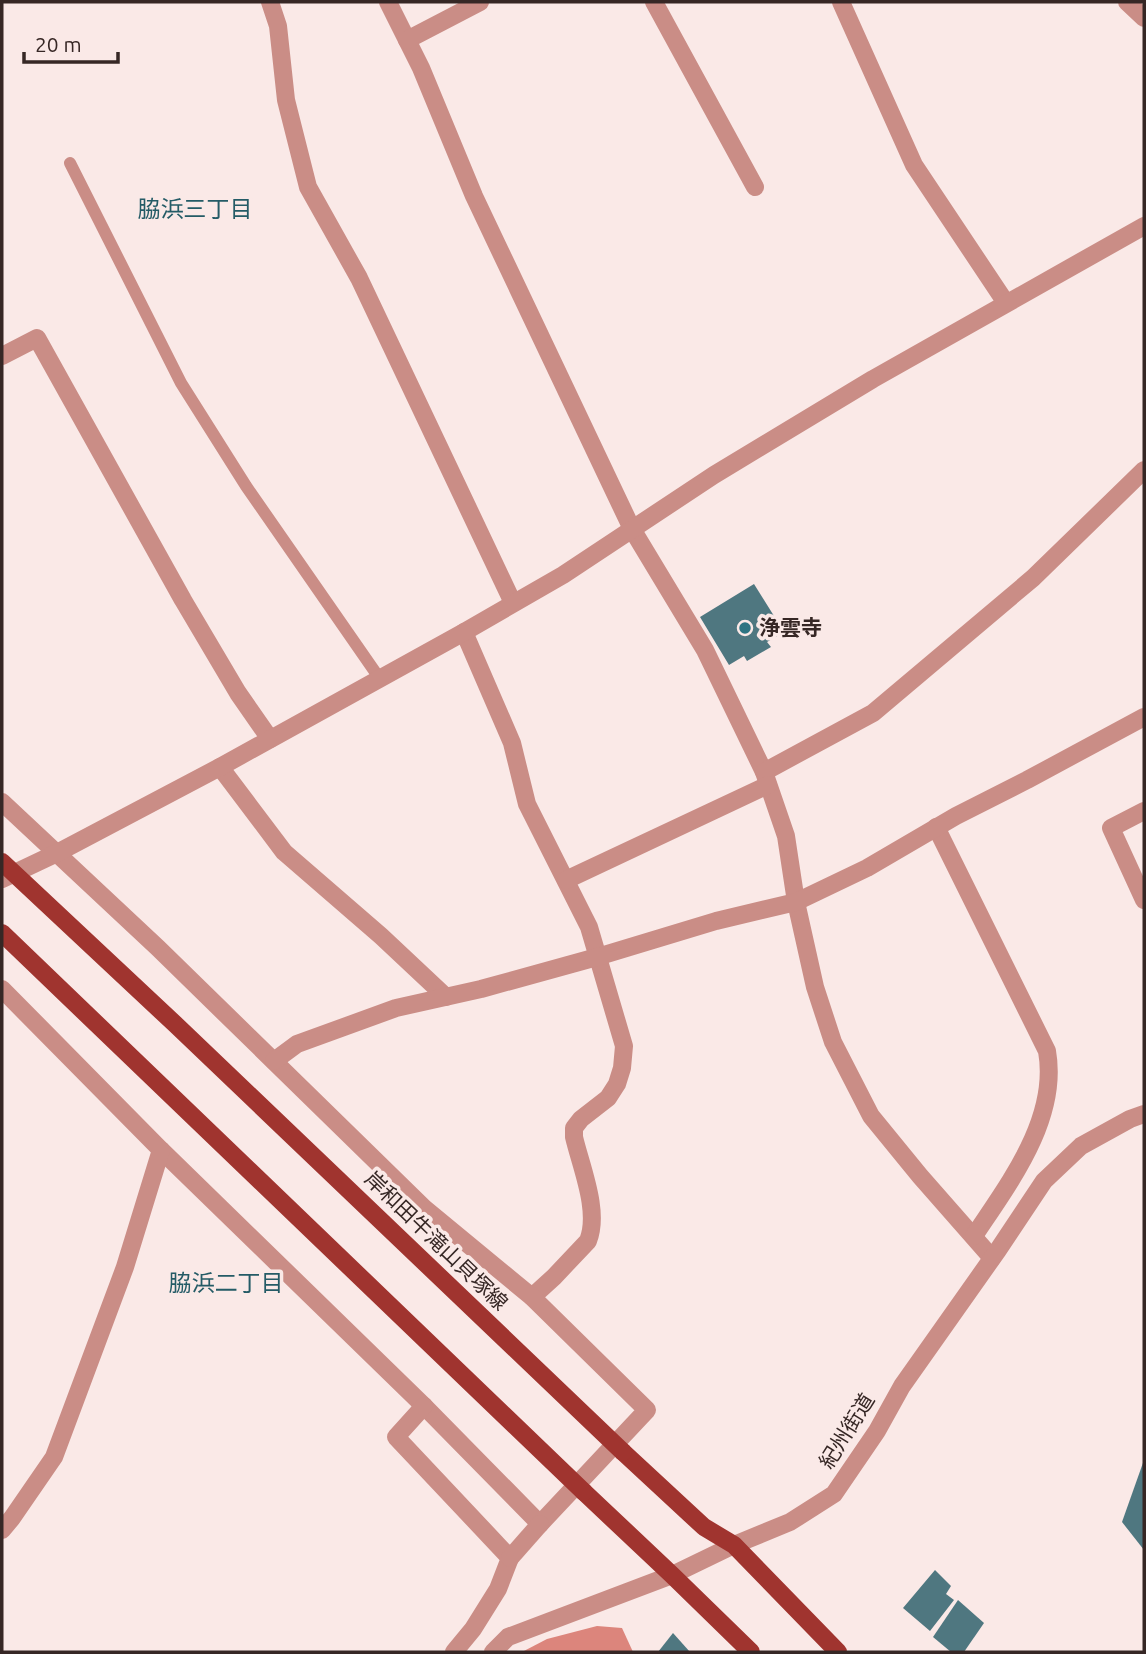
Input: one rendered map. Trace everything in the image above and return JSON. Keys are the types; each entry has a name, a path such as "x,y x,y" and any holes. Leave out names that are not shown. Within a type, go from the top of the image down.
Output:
{"main road":[{"name":"岸和田牛滝山貝塚線","path":"2,862 623,1452 704,1527 734,1545 838,1652"},
{"path":"2,933 751,1652"}],"street":[{"path":"270,2 278,26 286,100 308,187 359,278 513,604"},
{"path":"388,2 421,68 474,196 632,529 705,650 766,779 786,836 796,902 815,987 833,1042 871,1116 992,1258"},
{"path":"407,40 480,2"},
{"path":"654,2 755,187"},
{"path":"841,2 914,165 1006,303"},
{"path":"1127,2 1144,18"},
{"path":"2,878 57,853 220,767 464,632 563,575 713,475 861,386 1144,226"},
{"path":"2,356 37,338 183,600 232,683 270,739"},
{"path":"566,880 766,779 873,713 1033,578 1144,470"},
{"path":"464,632 512,743 527,804 589,927 624,1046 617,1084 608,1098 581,1119 574,1128 573,1137 592,1211 592,1229 588,1241 532,1297"},
{"path":"274,1061 298,1044 396,1008 597,957 716,921 796,902 867,868 936,827 1144,717"},
{"path":"220,767 284,852 381,936 446,997"},
{"path":"2,802 158,948 424,1208 532,1297 647,1410 510,1558 498,1588 473,1629 454,1652"},
{"path":"1144,811 1111,828 1144,900"},
{"path":"936,827 1047,1051 1050,1066 1044,1110 1020,1165 974,1236"},
{"path":"2,989 540,1524"},
{"name":"紀州街道","path":"493,1652 508,1637 672,1575 790,1522 834,1494 877,1431 902,1387 1044,1181 1081,1146 1144,1114"},
{"path":"2,1530 54,1457 125,1267 161,1150"},
{"path":"424,1406 396,1437 510,1558"}],"lane":[{"path":"70,163 181,383 246,486 380,678"}],"shaded area":[{"path":"597,1626 622,1628 633,1652 522,1652 547,1639"}],"building":[{"path":"754,584 784,632 767,642 771,647 747,661 744,656 729,665 700,617"},
{"path":"1144,1460 1144,1550 1122,1522"},
{"path":"935,1570 951,1586 946,1594 954,1600 930,1631 903,1608"},
{"path":"958,1600 984,1623 964,1652 951,1652 933,1637"},
{"path":"673,1633 690,1652 658,1652"}],"place":[{"name":"浄雲寺","path":"745,628"}],"district":[{"name":"脇浜三丁目","path":"195,209"},
{"name":"脇浜二丁目","path":"226,1283"}]}
